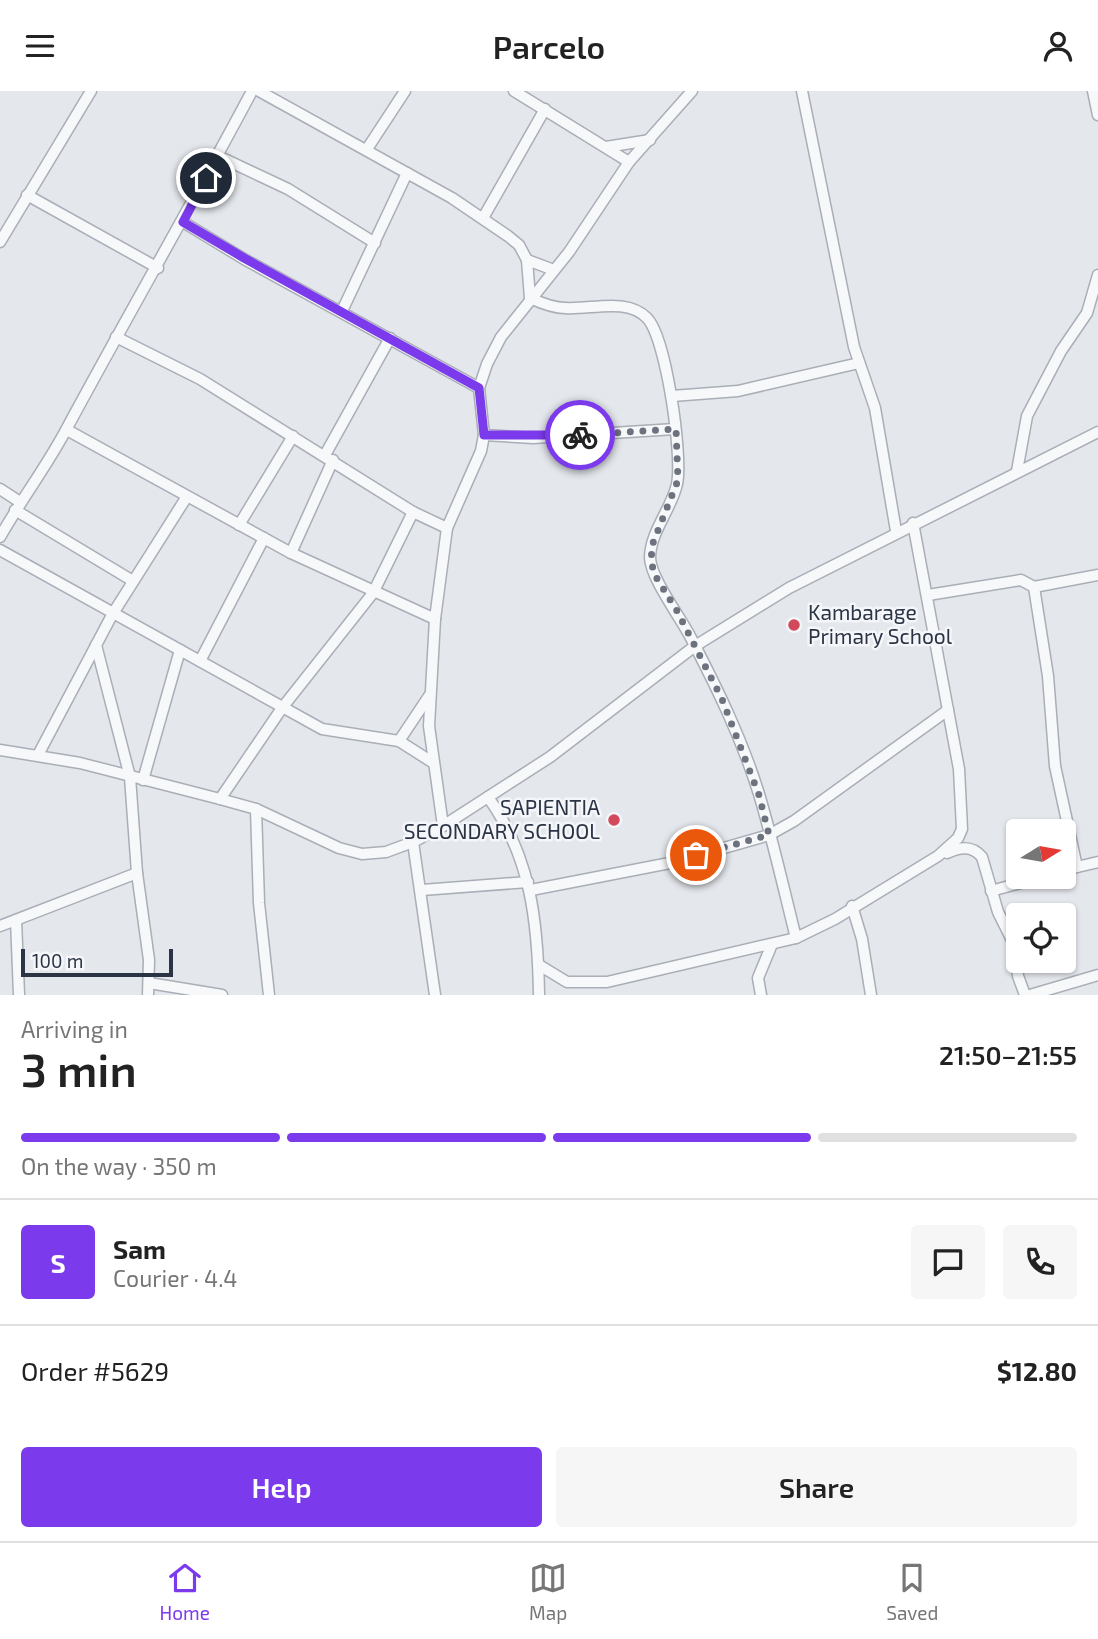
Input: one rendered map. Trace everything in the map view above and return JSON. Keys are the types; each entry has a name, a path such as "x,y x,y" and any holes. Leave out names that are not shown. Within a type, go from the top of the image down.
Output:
{"street":[{"path":"0,242 90,91"},
{"path":"0,537 67,430 116,337 158,268 252,91"},
{"path":"259,91 367,149 483,218 519,245 527,260 530,298"},
{"path":"367,149 405,91"},
{"path":"514,91 629,162"},
{"path":"443,826 432,762 429,697 435,619 447,528 481,451 484,435 479,388 494,348 554,270 629,162 692,91"},
{"path":"802,91 859,363 866,375 875,408 896,531"},
{"path":"1093,91 1098,110"},
{"path":"483,218 545,109"},
{"path":"606,147 650,140"},
{"path":"218,156 288,189 375,243"},
{"path":"342,311 407,173"},
{"path":"27,195 158,268"},
{"path":"183,222 479,388"},
{"path":"527,260 554,270"},
{"path":"1017,471 1027,416 1061,351 1087,313 1098,275"},
{"path":"530,298 563,308 631,309 648,318 656,335 672,396 678,480 651,548 653,572 722,699 747,760 796,938"},
{"path":"116,337 190,373 412,512 447,528"},
{"path":"290,553 329,458 390,338"},
{"path":"672,396 738,391 859,363"},
{"path":"484,435 533,437 676,429"},
{"path":"67,430 290,553 435,619"},
{"path":"0,762 1,750 38,755 256,810 339,848 362,854 386,852 413,842 443,826 488,797 570,741 695,646 789,588 896,531 1098,432"},
{"path":"239,525 293,436"},
{"path":"0,489 17,506 133,580"},
{"path":"38,755 112,615 186,498"},
{"path":"220,799 282,708 373,593 412,512"},
{"path":"913,523 959,769 962,829 958,838 938,856"},
{"path":"200,661 264,538"},
{"path":"0,549 112,615 322,729 399,741 432,762"},
{"path":"928,595 1021,580 1034,587 1098,575"},
{"path":"1034,587 1048,676 1055,766 1077,867 1098,862"},
{"path":"96,645 131,777 148,995"},
{"path":"143,780 180,650"},
{"path":"399,741 429,697"},
{"path":"422,890 530,886 674,862 769,835 794,821 948,709"},
{"path":"488,797 505,821 530,886 540,995"},
{"path":"256,810 259,903 269,995"},
{"path":"962,829 985,864 991,891 1015,946 1018,976 1027,995 1098,975"},
{"path":"413,842 435,995"},
{"path":"539,965 567,982 607,982 796,938 819,928 938,856 956,849 976,850"},
{"path":"0,926 137,873"},
{"path":"991,891 1006,887"},
{"path":"852,906 862,939 871,995"},
{"path":"16,920 19,995"},
{"path":"761,995 758,978 772,944"},
{"path":"149,983 222,995"}],"way so far":[{"path":"580,435 676,429 678,480 651,548 650,559 653,572 677,611 722,699 747,760 769,835 696,855"}],"place":[{"name":"Kambarage Primary School","path":"794,625"},
{"name":"SAPIENTIA SECONDARY SCHOOL","path":"614,820"}],"route":[{"path":"206,178 183,222 479,388 484,435 580,435"}]}
